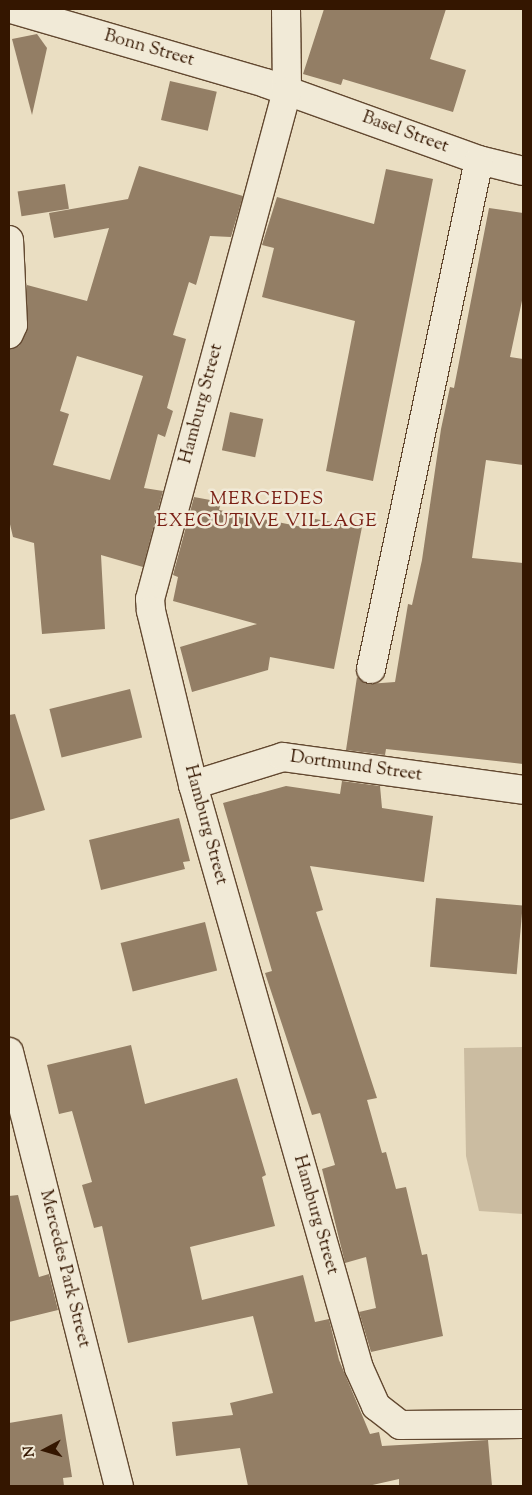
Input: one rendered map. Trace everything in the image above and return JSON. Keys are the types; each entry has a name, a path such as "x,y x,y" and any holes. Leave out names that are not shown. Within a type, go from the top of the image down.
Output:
{"street":[{"name":"Bonn Street","path":"11,9 287,91"},
{"name":"Hamburg Street","path":"286,9 287,91 150,599 192,786 359,1368 376,1406 400,1425 523,1424"},
{"name":"Basel Street","path":"287,91 479,160 523,171"},
{"path":"371,670 479,160"},
{"path":"9,240 13,325 9,334"},
{"name":"Dortmund Street","path":"192,786 283,757 523,790"},
{"name":"Mercedes Park Street","path":"9,1052 119,1486"}],"shaded area":[{"path":"523,1047 523,1214 479,1211 466,1156 464,1048"}],"building":[{"path":"324,9 446,9 430,59 466,70 453,112 343,79 341,85 303,74"},
{"path":"37,34 47,48 32,115 12,39"},
{"path":"170,81 217,92 208,131 161,120"},
{"path":"139,166 243,196 231,237 210,236 196,285 189,282 173,335 186,339 167,408 173,411 165,437 158,434 144,488 163,491 143,567 101,555 105,629 42,634 34,543 13,537 9,520 9,349 19,346 27,331 27,285 87,301 109,228 54,238 49,213 128,199","holes":["77,356 143,376 110,480 53,465 69,414 60,411"]},
{"path":"386,169 433,179 373,481 326,471 355,321 262,297 274,248 262,245 277,197 374,224"},
{"path":"65,184 69,209 22,216 18,192"},
{"path":"489,208 523,213 523,296 510,357 523,359 523,465 486,460 472,558 523,563 523,764 386,749 385,755 346,750 357,677 368,684 395,682 408,604 412,605 422,560 441,429 450,387 454,388"},
{"path":"230,412 263,419 255,457 222,450"},
{"path":"194,497 221,502 219,510 312,529 315,519 362,527 334,669 270,657 268,670 192,692 180,647 257,624 173,601 178,577 173,575"},
{"path":"130,689 142,738 62,758 49,709"},
{"path":"15,714 45,810 9,820 9,715"},
{"path":"342,781 380,786 382,808 433,816 424,882 310,866 323,910 316,912 377,1098 367,1100 382,1153 386,1152 396,1189 406,1187 422,1255 427,1254 443,1336 371,1352 359,1312 376,1308 366,1257 345,1263 322,1169 335,1165 320,1113 312,1115 265,973 272,971 223,803 286,786 340,794"},
{"path":"179,818 190,861 183,862 185,869 101,890 89,840"},
{"path":"436,898 523,906 517,974 430,967"},
{"path":"205,922 217,971 133,992 121,943"},
{"path":"131,1045 145,1104 237,1078 266,1175 262,1177 275,1226 190,1247 202,1300 303,1275 315,1322 329,1319 339,1360 370,1434 379,1432 382,1446 488,1440 492,1486 399,1486 399,1479 368,1486 248,1486 240,1448 176,1456 172,1422 233,1415 230,1403 273,1393 253,1316 128,1343 102,1226 94,1228 82,1185 92,1182 72,1111 59,1114 47,1065"},
{"path":"18,1195 39,1277 49,1274 58,1310 9,1322 9,1196"},
{"path":"62,1414 72,1477 63,1478 64,1486 9,1486 9,1423"}],"district":[{"name":"MERCEDES EXECUTIVE VILLAGE","path":"267,511"}]}
